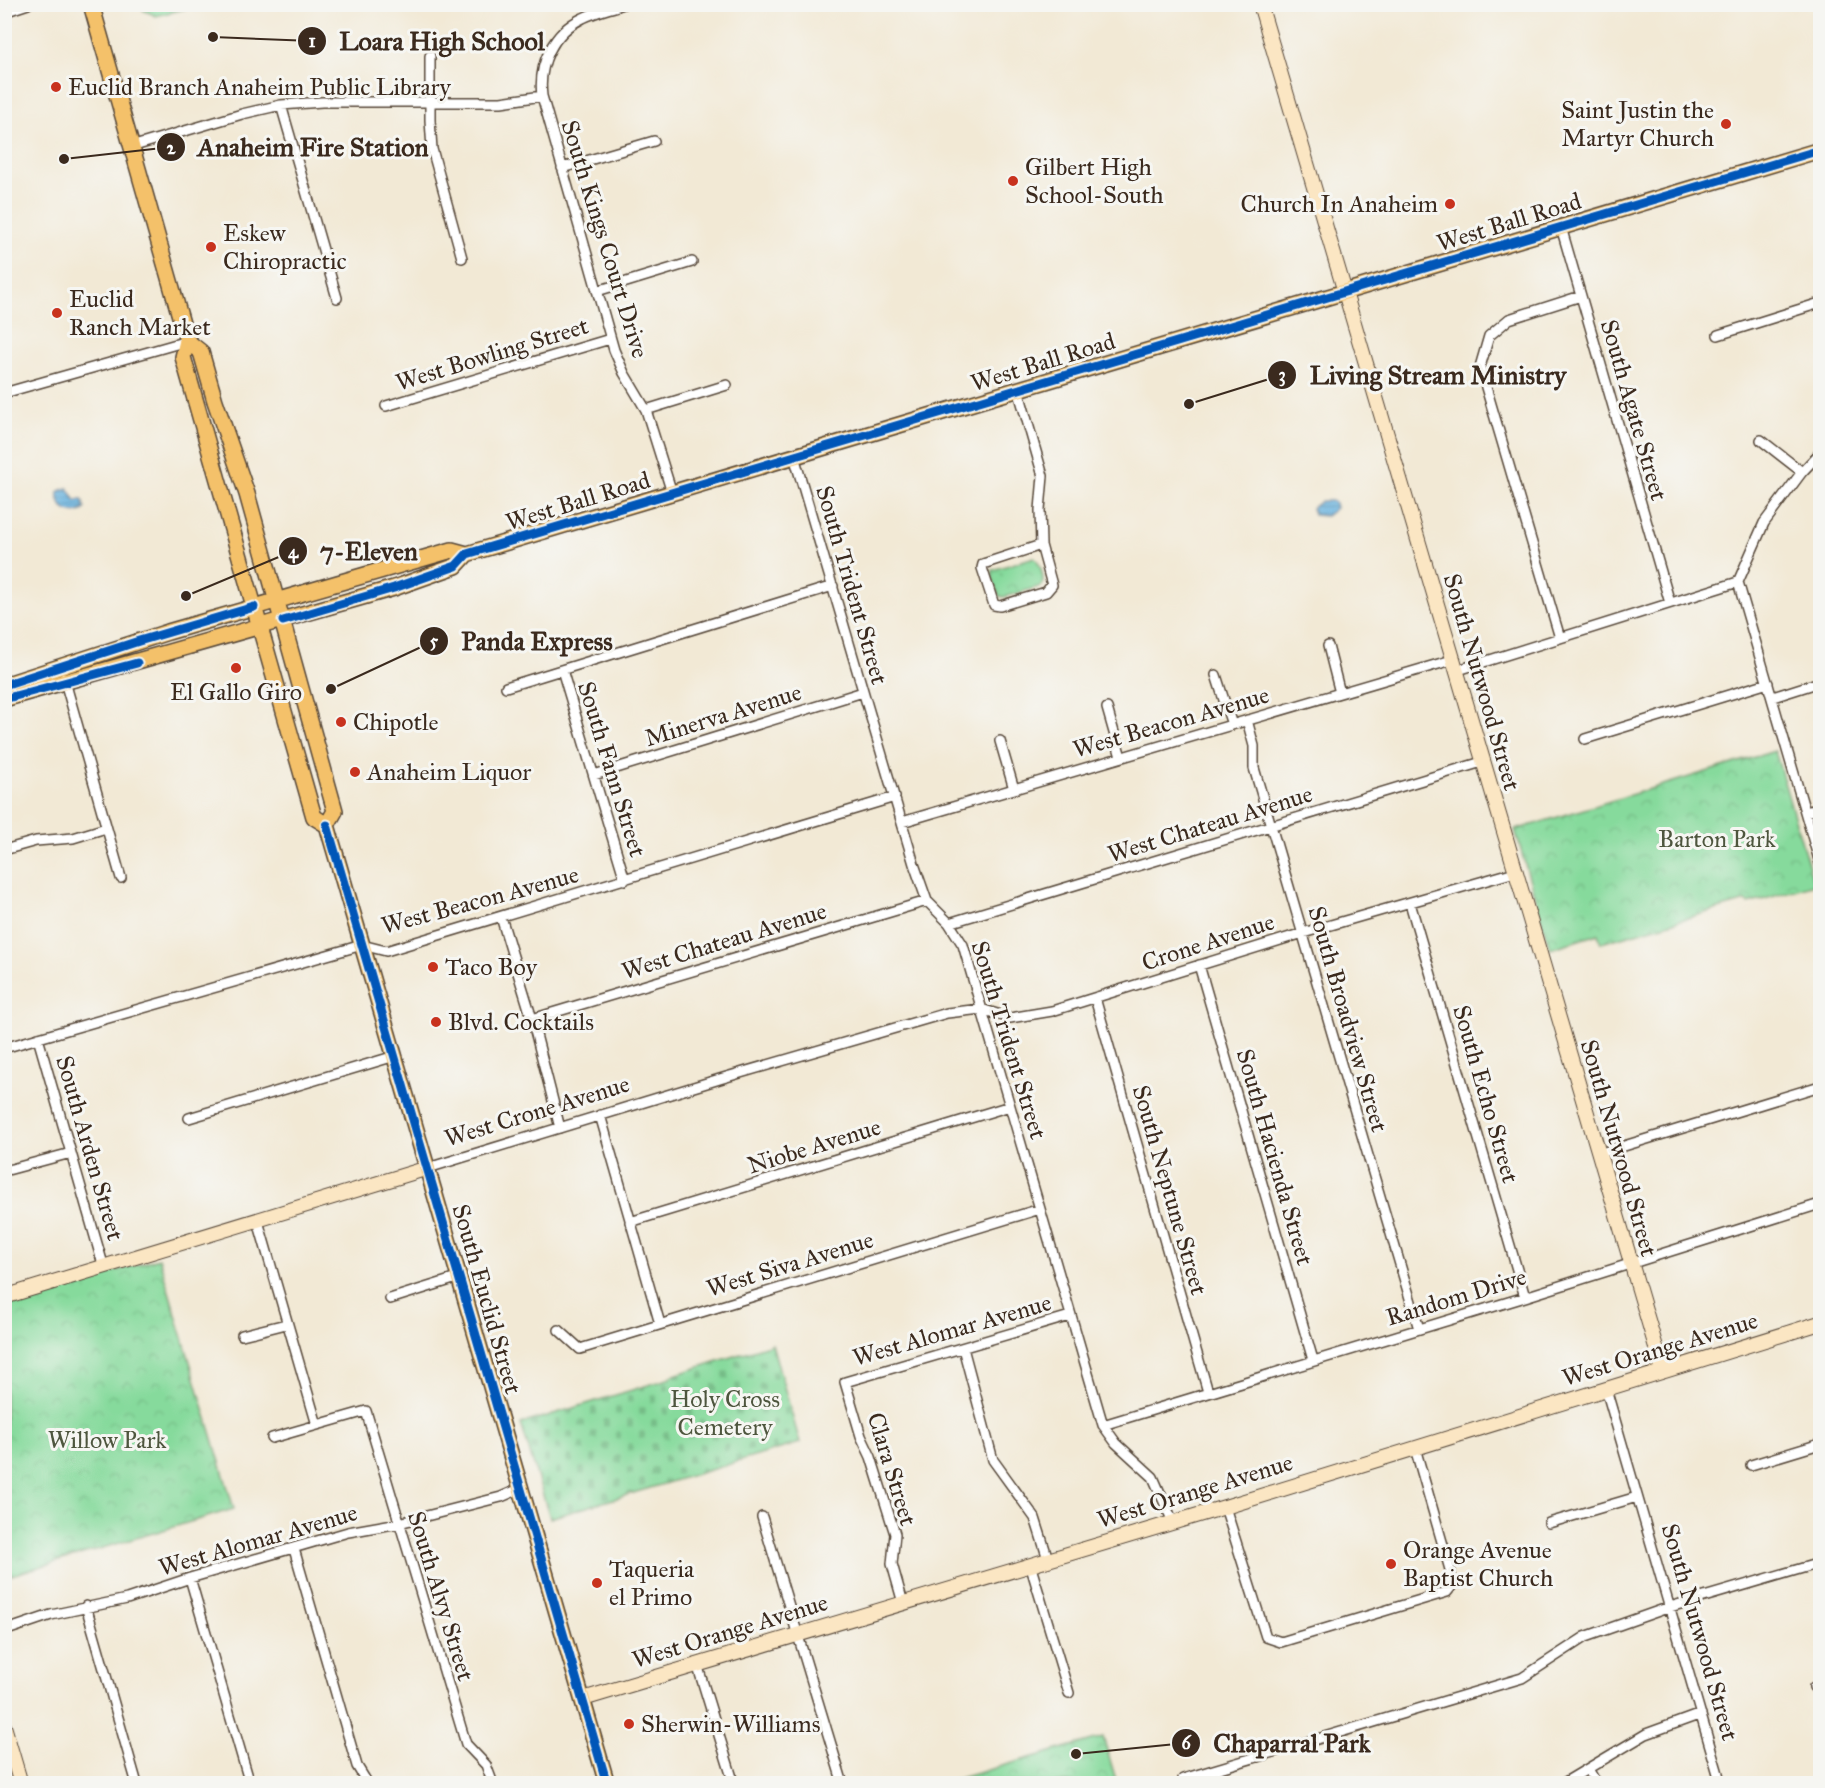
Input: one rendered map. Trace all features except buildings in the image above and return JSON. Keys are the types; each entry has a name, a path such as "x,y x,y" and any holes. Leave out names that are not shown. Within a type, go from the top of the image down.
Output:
{"main road":[{"name":"South Euclid Street","path":"91,4 186,340 183,357 314,818 327,825"},
{"name":"West Ball Road","path":"4,684 63,675 283,621 388,590 456,566 467,554 1821,150"},
{"name":"South Euclid Street","path":"186,340 201,352 247,494 334,811 327,825 607,1784"},
{"name":"West Ball Road","path":"4,699 139,641 452,550 467,554"}],"street":[{"path":"4,12 28,4"},
{"name":"South Nutwood Street","path":"1260,4 1343,292 1663,1371"},
{"name":"South Kings Court Drive","path":"620,5 579,20 560,35 551,48 543,67 542,96 610,339 619,362 646,410 672,493"},
{"path":"430,56 430,133 434,158 462,258"},
{"path":"131,147 242,114 281,105 322,102 501,102 542,96"},
{"path":"281,105 337,298"},
{"path":"562,168 654,141"},
{"name":"South Agate Street","path":"1561,227 1670,603"},
{"path":"597,291 692,262"},
{"path":"1560,638 1480,367 1489,336 1509,319 1581,296"},
{"path":"1718,335 1821,303"},
{"name":"West Bowling Street","path":"386,406 610,339"},
{"path":"4,393 186,340"},
{"path":"646,410 727,385"},
{"path":"1018,389 1043,476 1040,510 1041,545 1052,588 1046,592 1000,606 994,605 982,568 983,564 1041,545"},
{"path":"1761,440 1802,472"},
{"path":"1821,453 1802,472 1764,523 1738,582 1821,862"},
{"name":"South Trident Street","path":"794,456 927,901 949,922 963,945 1103,1425 1116,1443 1153,1477 1173,1522"},
{"name":"West Beacon Avenue","path":"902,822 1340,693 1560,638 1738,582"},
{"path":"506,687 833,586"},
{"path":"1328,646 1340,693"},
{"name":"South Fann Street","path":"562,670 625,880"},
{"path":"63,675 121,878"},
{"path":"1216,675 1232,725"},
{"path":"1773,697 1821,682"},
{"path":"1585,739 1768,683"},
{"name":"Minerva Avenue","path":"594,775 863,692"},
{"path":"1107,708 1121,757"},
{"name":"South Broadview Street","path":"1247,720 1254,746 1254,768 1419,1329"},
{"path":"1000,741 1014,789"},
{"name":"West Chateau Avenue","path":"949,922 1482,762"},
{"name":"West Beacon Avenue","path":"4,1048 362,945 386,951 895,797"},
{"path":"1806,812 1821,808"},
{"path":"4,850 36,841 74,838 106,828"},
{"name":"Crone Avenue","path":"981,1009 1010,1018 1052,1011 1303,933 1515,872"},
{"name":"West Chateau Avenue","path":"532,1019 927,901"},
{"name":"South Echo Street","path":"1410,903 1526,1297"},
{"path":"501,917 532,1019 560,1128"},
{"name":"South Hacienda Street","path":"1199,965 1313,1360"},
{"name":"South Neptune Street","path":"1095,998 1208,1392"},
{"name":"West Crone Avenue","path":"4,1297 937,1015 981,1009"},
{"name":"South Arden Street","path":"38,1038 104,1268"},
{"path":"189,1118 395,1056"},
{"path":"1598,1154 1821,1086"},
{"name":"Niobe Avenue","path":"630,1222 1010,1106"},
{"path":"600,1115 660,1324"},
{"path":"4,1171 70,1153"},
{"name":"Random Drive","path":"1103,1425 1526,1297 1821,1204"},
{"name":"West Siva Avenue","path":"559,1330 580,1350 1040,1209"},
{"path":"258,1221 316,1425 272,1438"},
{"path":"390,1299 460,1277"},
{"name":"West Alomar Avenue","path":"845,1382 1070,1316"},
{"name":"West Orange Avenue","path":"583,1699 1225,1507 1821,1323"},
{"path":"242,1335 286,1324"},
{"path":"963,1348 993,1460 1035,1518 1048,1559"},
{"name":"Clara Street","path":"845,1382 895,1534 892,1564 903,1603"},
{"name":"South Nutwood Street","path":"1606,1389 1721,1784"},
{"name":"South Alvy Street","path":"316,1425 366,1411 466,1744 486,1765 493,1784"},
{"path":"1751,1465 1821,1444"},
{"path":"1225,1507 1266,1637 1281,1642 1447,1592 1451,1587 1450,1573 1415,1448"},
{"name":"West Alomar Avenue","path":"4,1631 51,1615 127,1599 189,1578 348,1532 399,1523 501,1497 522,1488"},
{"path":"1549,1523 1637,1497"},
{"path":"762,1517 843,1784"},
{"path":"294,1549 357,1766 368,1784"},
{"path":"1183,1781 1522,1678 1586,1637 1670,1607 1821,1563"},
{"path":"1030,1564 1069,1693"},
{"path":"189,1578 250,1784"},
{"path":"86,1606 137,1784"},
{"path":"697,1664 734,1784"},
{"path":"1562,1784 1646,1734 1701,1714"},
{"path":"4,1726 21,1784"},
{"path":"1588,1769 1597,1784"}],"green space":[{"path":"142,4 200,5 156,16 143,10"},
{"path":"1034,557 1041,570 1042,586 1004,597 999,596 992,576 993,570"},
{"name":"Barton Park","path":"1775,751 1814,884 1749,904 1746,901 1601,943 1598,934 1550,949 1515,830"},
{"name":"Willow Park","path":"159,1258 234,1509 5,1577 5,1305"},
{"name":"Holy Cross Cemetery","path":"772,1344 800,1443 550,1518 521,1424"},
{"path":"1103,1737 1117,1783 943,1783"}],"water":[{"path":"68,488 76,501 82,499 85,509 80,512 70,512 62,507 59,491"},
{"path":"1321,501 1332,501 1336,508 1326,516 1314,515 1312,508"}],"cycle path":[{"path":"283,621 394,588 456,566 467,554 1820,150"},
{"path":"4,685 254,607"},
{"path":"4,699 137,663"},
{"path":"327,825 607,1784"}],"place":[{"name":"Loara High School","path":"213,37"},
{"name":"Euclid Branch Anaheim Public Library","path":"56,87"},
{"name":"Saint Justin the Martyr Church","path":"1726,124"},
{"name":"Anaheim Fire Station","path":"64,159"},
{"name":"Gilbert High School-South","path":"1013,181"},
{"name":"Church In Anaheim","path":"1450,204"},
{"name":"Eskew Chiropractic","path":"211,247"},
{"name":"Euclid Ranch Market","path":"57,313"},
{"name":"Living Stream Ministry","path":"1189,404"},
{"name":"7-Eleven","path":"186,596"},
{"name":"El Gallo Giro","path":"236,668"},
{"name":"Panda Express","path":"331,689"},
{"name":"Chipotle","path":"341,722"},
{"name":"Anaheim Liquor","path":"355,772"},
{"name":"Taco Boy","path":"433,967"},
{"name":"Blvd. Cocktails","path":"436,1022"},
{"name":"Orange Avenue Baptist Church","path":"1391,1564"},
{"name":"Taqueria el Primo","path":"597,1583"},
{"name":"Sherwin-Williams","path":"629,1724"},
{"name":"Chaparral Park","path":"1076,1754"}]}
